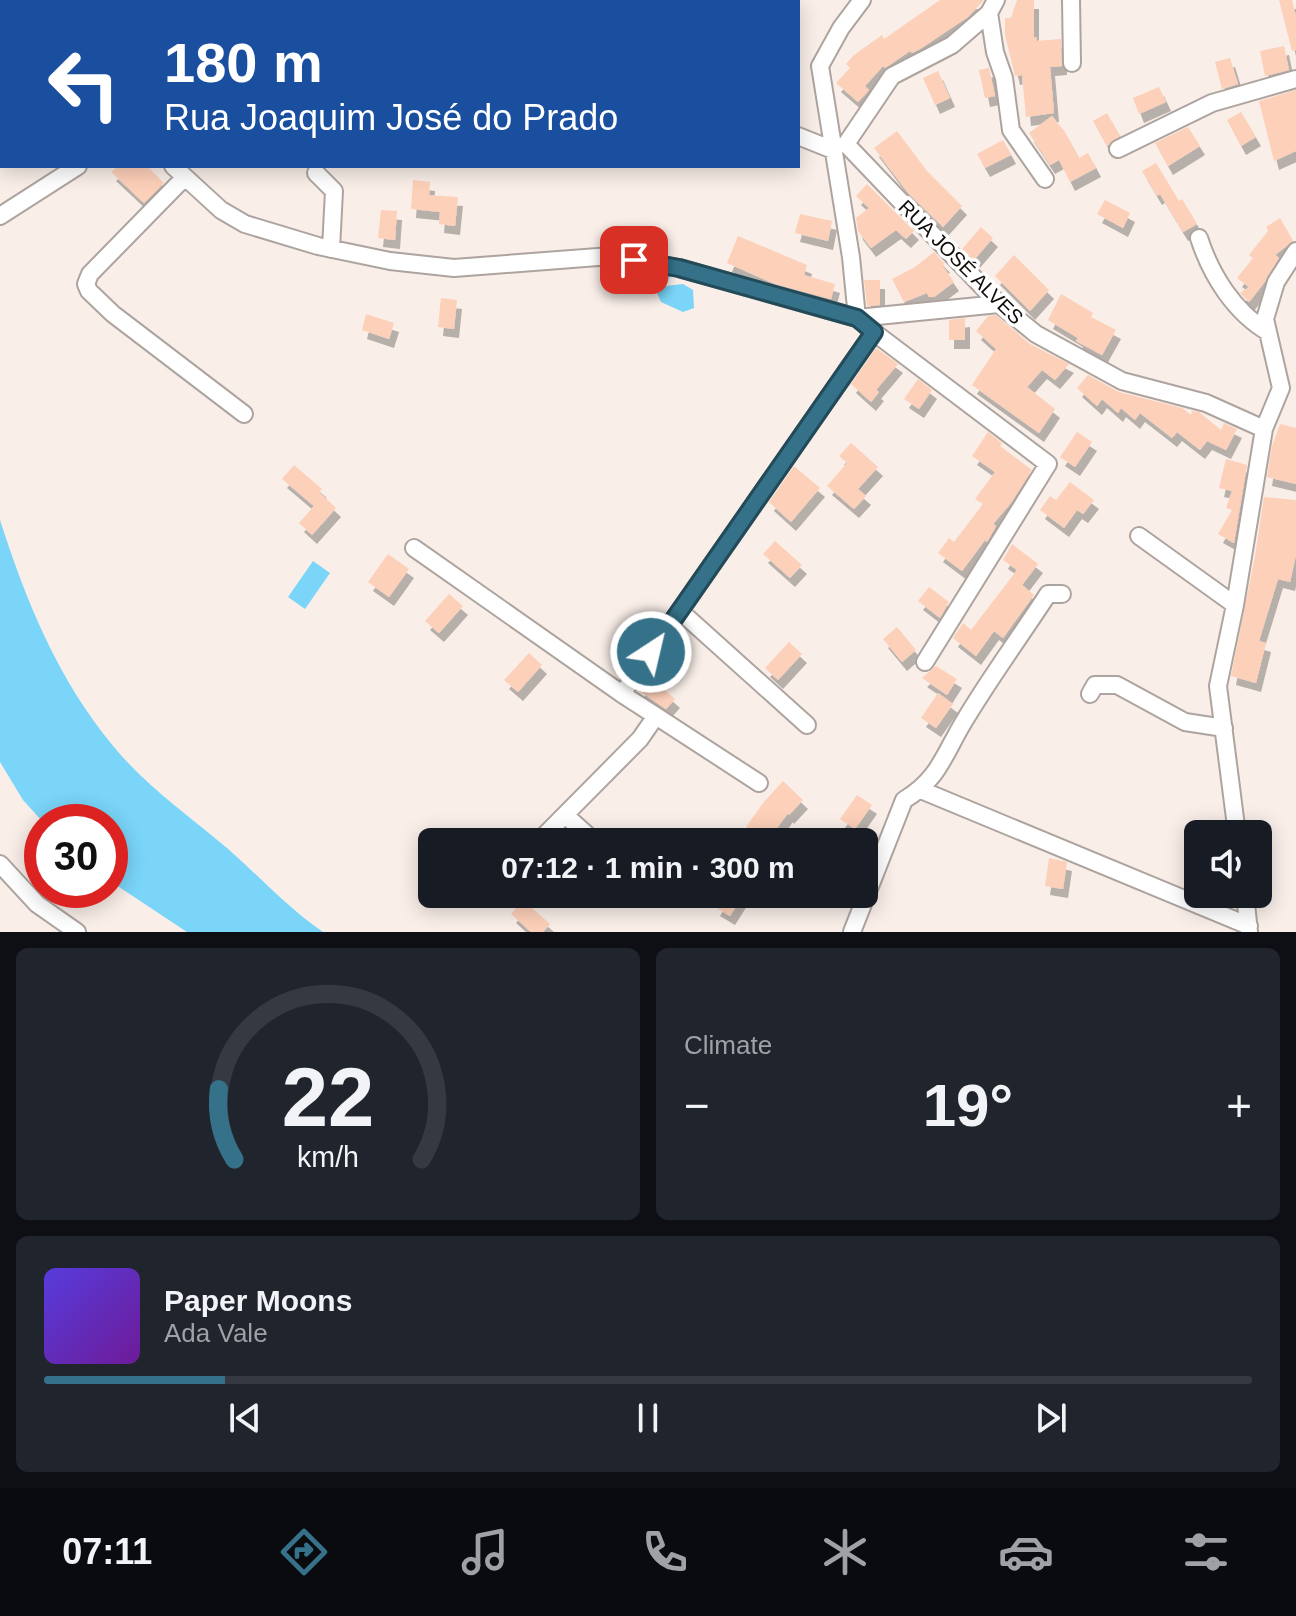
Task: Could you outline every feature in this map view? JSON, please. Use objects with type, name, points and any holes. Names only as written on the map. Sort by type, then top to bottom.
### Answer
[{"type":"street","points":[[862,0],[841,28],[820,66],[837,144],[857,318],[1048,464],[925,662]]},
{"type":"street","points":[[1071,0],[1072,63]]},
{"type":"street","points":[[800,136],[837,144],[855,133],[892,76],[952,45],[992,6]]},
{"type":"street","points":[[992,6],[995,52],[1004,78],[1011,130],[1045,179]]},
{"type":"street","points":[[1118,149],[1212,103],[1296,79]]},
{"type":"street","name":"RUA JOSÉ ALVES","points":[[837,144],[999,304],[1036,334],[1122,381],[1206,403],[1264,429]]},
{"type":"street","points":[[0,216],[75,168]]},
{"type":"street","points":[[244,414],[113,314],[89,291],[86,284],[90,274],[178,172],[221,210],[245,224],[331,249],[390,261],[454,268],[611,256],[679,268],[857,318],[999,304]]},
{"type":"street","points":[[316,173],[334,191],[331,249]]},
{"type":"street","points":[[1199,238],[1208,266],[1226,291],[1248,320],[1268,332]]},
{"type":"street","points":[[1235,820],[1218,686],[1235,605],[1264,429],[1281,388],[1265,319],[1276,282],[1296,251]]},
{"type":"street","points":[[622,694],[874,332]]},
{"type":"street","points":[[1139,536],[1235,605]]},
{"type":"street","points":[[414,548],[622,694],[759,783]]},
{"type":"street","points":[[852,932],[904,800],[921,790],[937,772],[963,723],[1048,594],[1062,594]]},
{"type":"street","points":[[680,611],[807,725]]},
{"type":"street","points":[[1090,694],[1095,685],[1117,685],[1185,722],[1224,728]]},
{"type":"street","points":[[552,828],[640,739],[656,716]]},
{"type":"street","points":[[921,790],[1249,929],[1247,908]]},
{"type":"street","points":[[565,815],[579,828]]},
{"type":"street","points":[[0,864],[37,904],[77,932]]},
{"type":"water","points":[[656,276],[670,276],[666,286],[683,284],[693,290],[694,308],[683,312],[661,302],[652,282]]},
{"type":"water","points":[[0,520],[33,610],[60,667],[76,695],[114,747],[154,788],[323,932],[187,932],[128,893],[128,804],[27,804],[0,762]]},
{"type":"water","points":[[313,561],[330,573],[305,609],[288,597]]},
{"type":"building","points":[[940,0],[984,0],[968,17],[920,49],[910,51],[885,68],[883,66],[865,86],[869,90],[858,102],[836,83],[850,68],[846,64],[854,55],[882,35],[884,39]]},
{"type":"building","points":[[1017,0],[1034,0],[1034,37],[1037,41],[1061,39],[1062,66],[1050,67],[1054,113],[1026,117],[1022,75],[1015,76],[1005,35],[1005,18],[1011,18]]},
{"type":"building","points":[[1279,0],[1292,0],[1296,16],[1296,50],[1292,51]]},
{"type":"building","points":[[1284,46],[1289,70],[1265,76],[1260,51]]},
{"type":"building","points":[[1230,58],[1238,84],[1222,89],[1215,62]]},
{"type":"building","points":[[989,68],[995,96],[985,98],[979,70]]},
{"type":"building","points":[[938,71],[950,98],[935,105],[923,78]]},
{"type":"building","points":[[1159,87],[1166,102],[1139,114],[1133,98]]},
{"type":"building","points":[[1296,90],[1296,151],[1274,161],[1259,101]]},
{"type":"building","points":[[1241,112],[1256,137],[1241,146],[1227,120]]},
{"type":"building","points":[[1107,113],[1120,136],[1107,146],[1093,121]]},
{"type":"building","points":[[1052,116],[1079,158],[1088,153],[1096,168],[1070,182],[1059,160],[1050,165],[1029,133]]},
{"type":"building","points":[[1188,127],[1200,146],[1168,166],[1155,143]]},
{"type":"building","points":[[897,131],[927,171],[962,206],[943,227],[908,193],[874,148]]},
{"type":"building","points":[[1003,140],[1011,155],[985,168],[977,154]]},
{"type":"building","points":[[1156,163],[1197,224],[1183,232],[1142,171]]},
{"type":"building","points":[[116,168],[149,168],[164,183],[144,203],[111,172]]},
{"type":"building","points":[[413,180],[430,182],[429,195],[458,197],[455,226],[439,224],[440,212],[411,209]]},
{"type":"building","points":[[867,184],[914,231],[906,239],[896,230],[871,248],[858,231],[856,218],[869,208],[856,196]]},
{"type":"building","points":[[1105,200],[1130,213],[1123,228],[1097,214]]},
{"type":"building","points":[[381,210],[397,211],[395,240],[378,238]]},
{"type":"building","points":[[800,214],[832,221],[828,241],[795,233]]},
{"type":"building","points":[[1280,218],[1293,241],[1275,255],[1279,258],[1249,302],[1240,293],[1249,287],[1237,278],[1253,258],[1249,255],[1268,231],[1266,227]]},
{"type":"building","points":[[981,227],[993,238],[974,260],[962,249]]},
{"type":"building","points":[[738,236],[807,265],[804,275],[835,284],[831,299],[775,284],[727,263]]},
{"type":"building","points":[[934,252],[945,264],[942,265],[954,282],[934,297],[929,297],[927,293],[904,302],[892,279]]},
{"type":"building","points":[[1014,255],[1049,290],[1030,311],[995,276]]},
{"type":"building","points":[[864,280],[880,280],[880,305],[867,306]]},
{"type":"building","points":[[1061,294],[1093,313],[1091,317],[1116,330],[1102,355],[1048,320]]},
{"type":"building","points":[[441,298],[457,300],[454,329],[438,327]]},
{"type":"building","points":[[366,314],[394,323],[389,339],[362,330]]},
{"type":"building","points":[[996,315],[1030,344],[1069,364],[1055,380],[1042,370],[1027,387],[1055,409],[1039,433],[972,385],[996,349],[976,331],[988,316]]},
{"type":"building","points":[[965,318],[965,340],[949,340],[949,320]]},
{"type":"building","points":[[876,348],[898,364],[876,390],[879,392],[871,402],[851,384]]},
{"type":"building","points":[[1088,375],[1119,392],[1182,408],[1191,415],[1192,411],[1199,412],[1221,430],[1224,423],[1237,429],[1226,450],[1207,441],[1200,450],[1177,432],[1172,438],[1140,413],[1135,420],[1121,408],[1118,413],[1102,399],[1097,406],[1077,388]]},
{"type":"building","points":[[918,379],[932,390],[919,409],[904,399]]},
{"type":"building","points":[[1280,424],[1296,428],[1296,484],[1267,477],[1272,446]]},
{"type":"building","points":[[988,432],[1002,443],[1000,446],[1032,470],[993,524],[996,526],[987,542],[985,540],[962,571],[938,553],[949,538],[954,542],[983,504],[975,499],[995,472],[972,456]]},
{"type":"building","points":[[1077,432],[1092,442],[1075,467],[1060,457]]},
{"type":"building","points":[[851,443],[878,467],[858,489],[866,496],[854,509],[827,486],[847,463],[839,456]]},
{"type":"building","points":[[1226,459],[1247,465],[1234,543],[1218,534],[1232,510],[1226,508],[1232,491],[1219,488]]},
{"type":"building","points":[[294,465],[322,489],[319,492],[336,508],[312,535],[299,523],[314,506],[282,479]]},
{"type":"building","points":[[794,466],[820,488],[791,522],[769,502]]},
{"type":"building","points":[[1070,482],[1094,500],[1083,514],[1077,510],[1064,528],[1040,510],[1050,496],[1056,500]]},
{"type":"building","points":[[1264,497],[1296,500],[1296,555],[1290,582],[1278,579],[1259,641],[1266,643],[1256,683],[1231,676]]},
{"type":"building","points":[[775,541],[802,565],[790,578],[763,554]]},
{"type":"building","points":[[1012,544],[1038,564],[1022,585],[1034,595],[1003,638],[994,631],[976,656],[953,638],[963,623],[971,630],[1017,570],[1003,560]]},
{"type":"building","points":[[388,554],[409,569],[389,597],[368,582]]},
{"type":"building","points":[[929,587],[949,602],[940,618],[918,601]]},
{"type":"building","points":[[449,594],[463,606],[439,633],[425,621]]},
{"type":"building","points":[[897,627],[916,650],[902,662],[883,639]]},
{"type":"building","points":[[789,642],[802,654],[778,680],[765,668]]},
{"type":"building","points":[[529,653],[542,665],[518,692],[504,680]]},
{"type":"building","points":[[936,666],[957,679],[947,695],[922,678]]},
{"type":"building","points":[[648,675],[675,699],[666,709],[638,690]]},
{"type":"building","points":[[938,693],[953,704],[936,728],[921,718]]},
{"type":"building","points":[[783,781],[803,800],[777,828],[747,828],[763,803]]},
{"type":"building","points":[[857,795],[872,805],[856,828],[840,819]]},
{"type":"building","points":[[1049,858],[1067,862],[1063,889],[1045,886]]},
{"type":"building","points":[[516,908],[532,908],[550,924],[543,932],[531,932],[511,914]]},
{"type":"building","points":[[717,908],[735,908],[730,916]]},
{"type":"route","points":[[634,260],[679,268],[857,318],[874,332],[651,652]]}]
